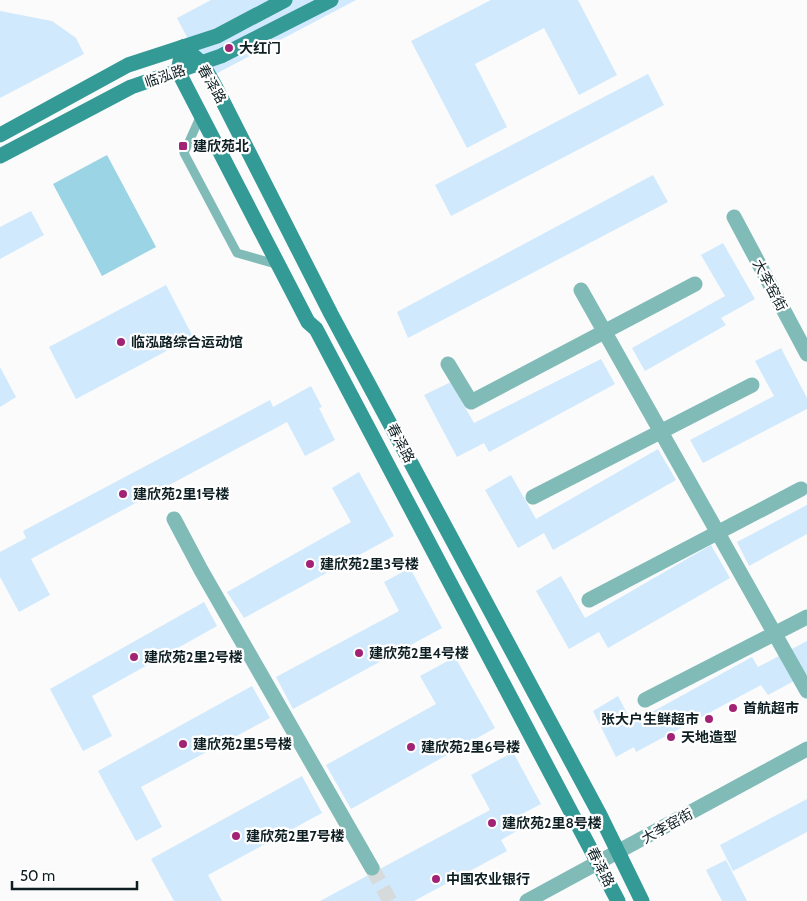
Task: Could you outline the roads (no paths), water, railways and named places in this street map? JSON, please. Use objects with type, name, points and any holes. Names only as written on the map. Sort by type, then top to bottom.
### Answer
[{"type":"street","name":"临泓路","points":[[0,135],[127,65],[217,36],[285,0]]},
{"type":"street","name":"临泓路","points":[[0,156],[131,87],[202,63],[252,41],[332,0]]},
{"type":"street","name":"春泽路","points":[[618,901],[316,329],[308,322],[178,71],[183,47],[202,63],[331,314],[600,815],[617,854],[642,901]]},
{"type":"street","name":"大李窑街","points":[[734,217],[807,354]]},
{"type":"street","points":[[448,364],[471,402],[695,284]]},
{"type":"street","points":[[581,290],[807,691]]},
{"type":"street","points":[[533,497],[752,385]]},
{"type":"street","points":[[589,600],[801,489]]},
{"type":"street","points":[[174,518],[201,570],[372,868]]},
{"type":"street","points":[[645,700],[807,617]]},
{"type":"street","name":"大李窑街","points":[[527,901],[617,854],[807,749]]},
{"type":"lane","points":[[202,115],[184,153],[237,253],[279,265]]},
{"type":"tunnel","points":[[372,868],[390,901]]},
{"type":"place","name":"大红门","points":[[229,48]]},
{"type":"place","name":"建欣苑北","points":[[183,146]]},
{"type":"place","name":"临泓路综合运动馆","points":[[121,342]]},
{"type":"place","name":"建欣苑2里1号楼","points":[[123,494]]},
{"type":"place","name":"建欣苑2里3号楼","points":[[310,564]]},
{"type":"place","name":"建欣苑2里4号楼","points":[[359,653]]},
{"type":"place","name":"建欣苑2里2号楼","points":[[134,657]]},
{"type":"place","name":"首航超市","points":[[733,708]]},
{"type":"place","name":"张大户生鲜超市","points":[[709,719]]},
{"type":"place","name":"天地造型","points":[[671,737]]},
{"type":"place","name":"建欣苑2里5号楼","points":[[183,744]]},
{"type":"place","name":"建欣苑2里6号楼","points":[[411,747]]},
{"type":"place","name":"建欣苑2里8号楼","points":[[492,823]]},
{"type":"place","name":"建欣苑2里7号楼","points":[[236,836]]},
{"type":"place","name":"中国农业银行","points":[[436,879]]}]
